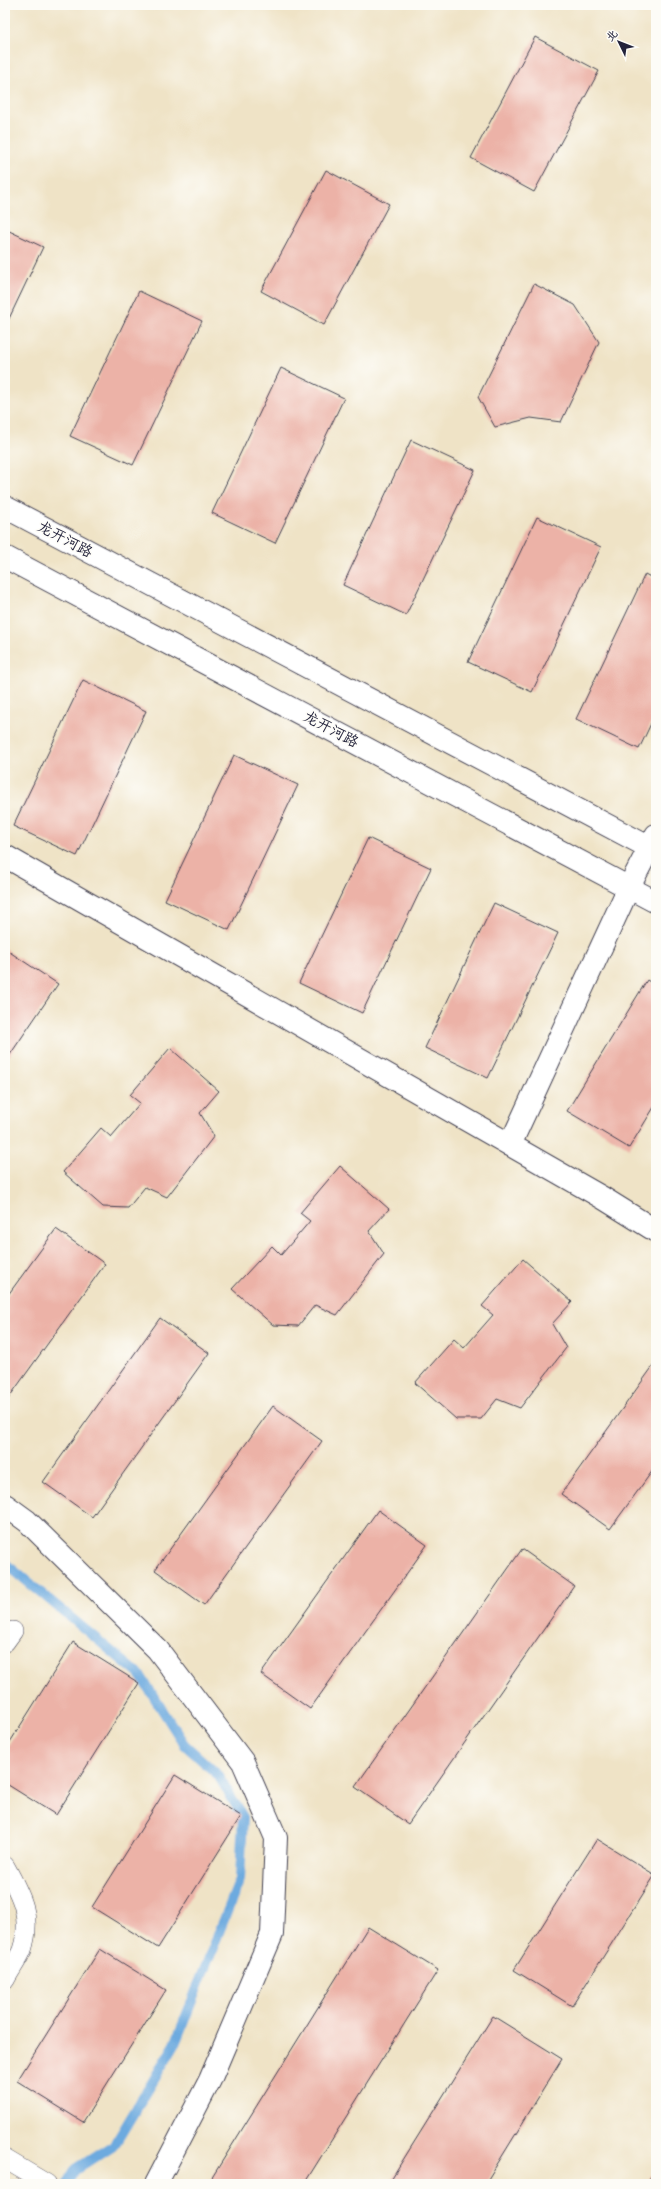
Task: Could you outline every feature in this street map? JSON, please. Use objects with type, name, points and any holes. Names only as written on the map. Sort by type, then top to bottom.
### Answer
[{"type":"street","name":"龙开河路","points":[[5,507],[654,845]]},
{"type":"street","name":"龙开河路","points":[[5,557],[656,902]]},
{"type":"street","points":[[510,1145],[629,887],[654,845]]},
{"type":"street","points":[[5,856],[656,1230]]},
{"type":"street","points":[[5,1505],[27,1521],[158,1650],[243,1762],[276,1838],[272,1934],[210,2080],[156,2184]]},
{"type":"lane","points":[[5,1866],[22,1896],[27,1921],[22,1951],[5,1980]]},
{"type":"lane","points":[[5,2159],[47,2184]]},
{"type":"building","points":[[535,37],[599,71],[534,192],[471,158]]},
{"type":"building","points":[[326,170],[389,204],[324,325],[261,291]]},
{"type":"building","points":[[5,229],[43,247],[5,327]]},
{"type":"building","points":[[534,284],[575,305],[599,342],[561,422],[531,418],[495,427],[478,397]]},
{"type":"building","points":[[139,291],[202,321],[133,465],[70,436]]},
{"type":"building","points":[[281,368],[344,398],[275,543],[212,513]]},
{"type":"building","points":[[411,440],[475,470],[406,615],[343,585]]},
{"type":"building","points":[[537,517],[601,547],[532,692],[468,662]]},
{"type":"building","points":[[645,574],[656,580],[656,713],[639,749],[576,719]]},
{"type":"building","points":[[83,680],[146,711],[77,856],[13,826]]},
{"type":"building","points":[[234,755],[298,785],[229,930],[165,900]]},
{"type":"building","points":[[368,838],[431,868],[362,1013],[299,983]]},
{"type":"building","points":[[494,903],[558,933],[488,1078],[425,1048]]},
{"type":"building","points":[[5,949],[58,984],[5,1062]]},
{"type":"building","points":[[647,980],[656,986],[656,1104],[629,1148],[567,1111]]},
{"type":"building","points":[[170,1048],[219,1091],[200,1113],[214,1136],[167,1197],[145,1187],[128,1208],[103,1207],[63,1172],[101,1128],[111,1137],[140,1103],[130,1095]]},
{"type":"building","points":[[340,1166],[389,1209],[369,1231],[384,1254],[337,1315],[315,1305],[298,1326],[273,1325],[232,1289],[272,1246],[281,1255],[310,1221],[300,1213]]},
{"type":"building","points":[[56,1229],[105,1264],[5,1403],[5,1299]]},
{"type":"building","points":[[523,1259],[572,1302],[552,1324],[566,1348],[520,1408],[497,1399],[481,1419],[456,1419],[415,1383],[454,1339],[464,1348],[493,1315],[482,1306]]},
{"type":"building","points":[[160,1318],[209,1353],[92,1517],[43,1482]]},
{"type":"building","points":[[656,1362],[656,1466],[610,1529],[561,1494]]},
{"type":"building","points":[[273,1406],[322,1441],[204,1605],[155,1570]]},
{"type":"building","points":[[378,1510],[427,1545],[310,1709],[261,1674]]},
{"type":"building","points":[[522,1549],[574,1586],[408,1824],[355,1787]]},
{"type":"building","points":[[73,1642],[139,1683],[56,1815],[5,1783],[5,1750]]},
{"type":"building","points":[[175,1775],[241,1816],[158,1948],[92,1907]]},
{"type":"building","points":[[597,1839],[655,1875],[572,2006],[514,1970]]},
{"type":"building","points":[[368,1927],[438,1970],[304,2184],[208,2184]]},
{"type":"building","points":[[100,1949],[166,1990],[83,2122],[17,2081]]},
{"type":"building","points":[[493,2016],[562,2059],[485,2184],[388,2184]]},
{"type":"building","points":[[656,2169],[656,2184],[647,2184]]},
{"type":"waterway","points":[[5,1563],[140,1675],[184,1744],[218,1775],[243,1817],[240,1879],[175,2044],[115,2144],[76,2169],[67,2184]]}]
